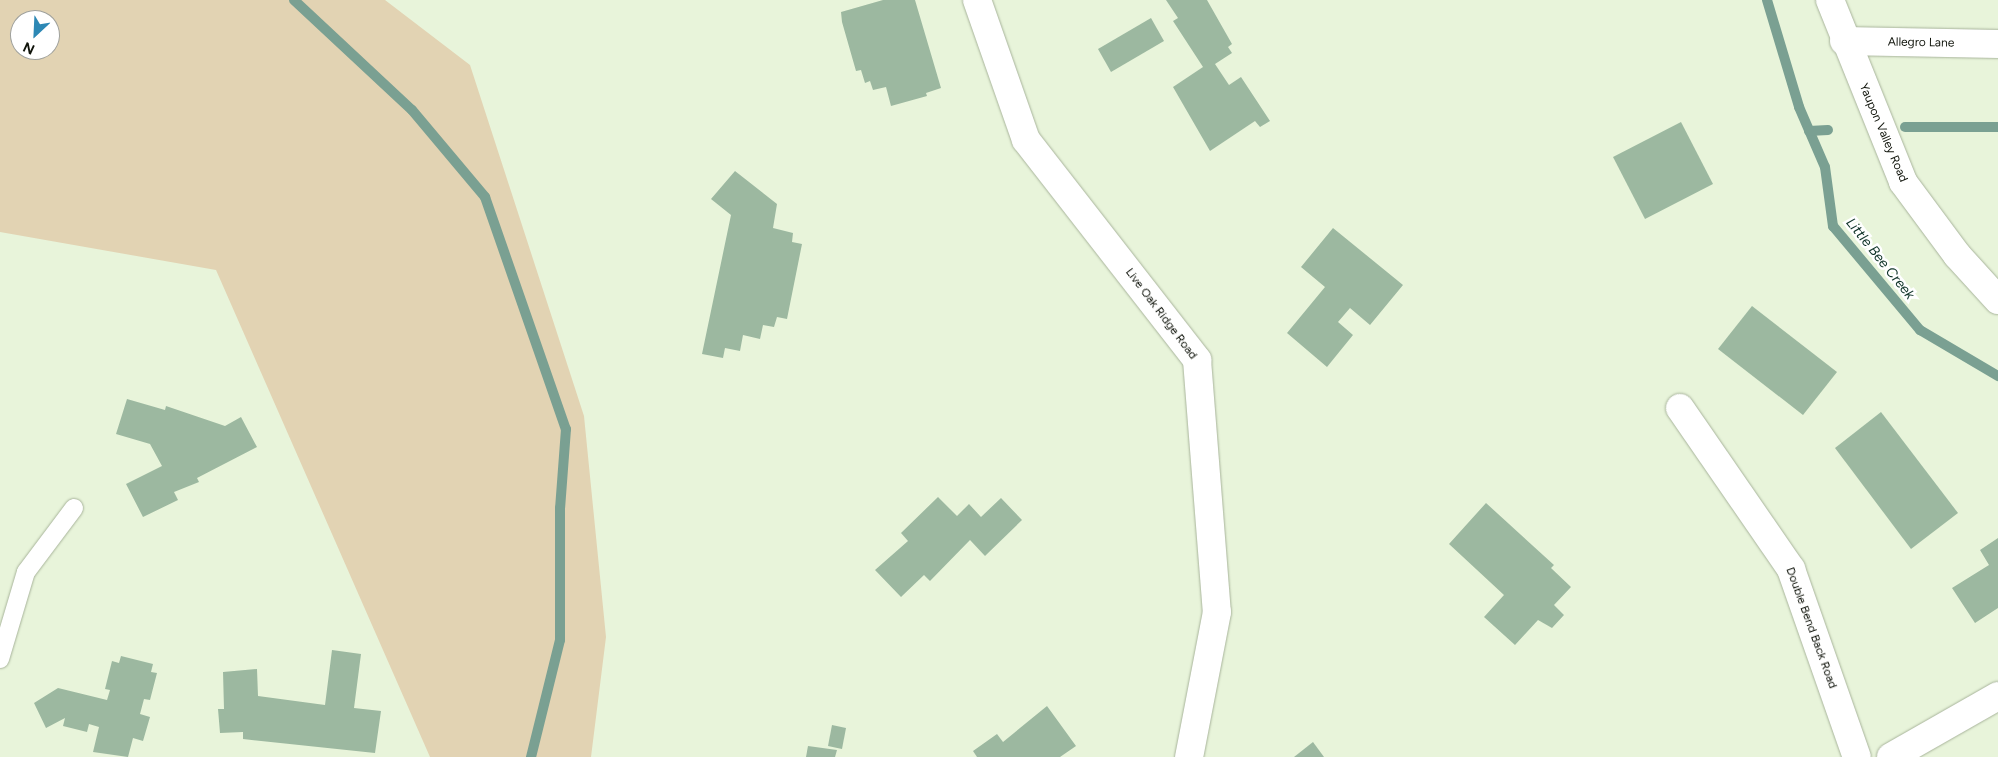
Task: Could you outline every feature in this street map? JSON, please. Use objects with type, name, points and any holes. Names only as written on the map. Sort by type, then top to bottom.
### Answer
[{"type":"street","name":"Live Oak Ridge Road","points":[[976,0],[1026,140],[1197,360],[1217,612],[1189,757]]},
{"type":"street","name":"Yaupon Valley Road","points":[[1830,0],[1844,41],[1903,182],[1957,255],[1998,300]]},
{"type":"street","name":"Allegro Lane","points":[[1844,41],[1998,44]]},
{"type":"street","name":"Double Bend Back Road","points":[[1680,408],[1791,568],[1858,757]]},
{"type":"street","points":[[1891,757],[1998,696]]},
{"type":"lane","points":[[0,659],[26,572],[74,508]]},
{"type":"shaded area","points":[[0,0],[385,0],[470,65],[584,416],[606,637],[591,757],[430,757],[216,270],[0,232]]},
{"type":"building","points":[[883,0],[915,0],[941,88],[926,93],[927,96],[891,106],[886,87],[873,90],[870,81],[865,83],[861,70],[856,71],[841,12]]},
{"type":"building","points":[[1166,0],[1207,0],[1232,44],[1228,47],[1232,53],[1215,64],[1229,85],[1241,77],[1270,121],[1260,127],[1255,121],[1210,151],[1173,87],[1203,67],[1173,21],[1178,18]]},
{"type":"building","points":[[1151,18],[1164,41],[1111,72],[1098,49]]},
{"type":"building","points":[[1681,122],[1713,184],[1645,219],[1613,157]]},
{"type":"building","points":[[735,171],[777,204],[773,228],[793,233],[792,242],[802,244],[787,319],[777,317],[774,327],[763,325],[760,339],[743,335],[740,351],[725,348],[723,358],[702,354],[731,215],[711,199]]},
{"type":"building","points":[[1333,228],[1403,285],[1370,325],[1350,308],[1338,322],[1353,335],[1327,367],[1287,333],[1325,287],[1301,267]]},
{"type":"building","points":[[1752,306],[1837,372],[1803,415],[1718,349]]},
{"type":"building","points":[[127,399],[165,410],[166,406],[225,426],[241,417],[257,447],[197,478],[199,482],[174,492],[178,500],[143,517],[126,484],[162,466],[150,444],[116,434]]},
{"type":"building","points":[[1881,412],[1958,513],[1911,549],[1835,448]]},
{"type":"building","points":[[938,497],[957,516],[969,504],[981,517],[1001,498],[1022,520],[985,556],[970,540],[930,581],[924,575],[901,597],[875,570],[908,541],[901,533]]},
{"type":"building","points":[[1486,503],[1554,565],[1551,568],[1571,587],[1554,605],[1564,615],[1552,628],[1538,620],[1515,645],[1484,617],[1504,595],[1449,544]]},
{"type":"building","points":[[1998,538],[1998,608],[1975,623],[1952,588],[1989,565],[1980,550]]},
{"type":"building","points":[[332,650],[361,654],[354,708],[381,711],[375,753],[243,739],[243,732],[220,733],[218,709],[224,709],[223,672],[257,669],[258,696],[325,705]]},
{"type":"building","points":[[121,656],[153,664],[151,672],[157,673],[150,700],[144,699],[140,714],[150,717],[143,741],[133,738],[128,757],[93,752],[99,727],[89,724],[87,732],[63,726],[65,718],[46,728],[34,703],[58,688],[107,700],[110,690],[105,689],[112,661],[119,663]]},
{"type":"building","points":[[1047,706],[1076,746],[1060,757],[977,757],[973,751],[997,734],[1003,742]]},
{"type":"building","points":[[832,725],[846,728],[842,749],[828,746]]},
{"type":"building","points":[[1313,742],[1324,757],[1294,757]]},
{"type":"building","points":[[808,746],[837,750],[835,757],[806,757]]},
{"type":"waterway","points":[[294,0],[412,110],[485,197],[566,429],[560,508],[560,640],[531,757]]},
{"type":"waterway","name":"Little Bee Creek","points":[[1767,0],[1799,107],[1825,167],[1833,226],[1920,330],[1998,376]]},
{"type":"waterway","points":[[1905,127],[1998,127]]},
{"type":"waterway","points":[[1809,131],[1828,130]]}]
